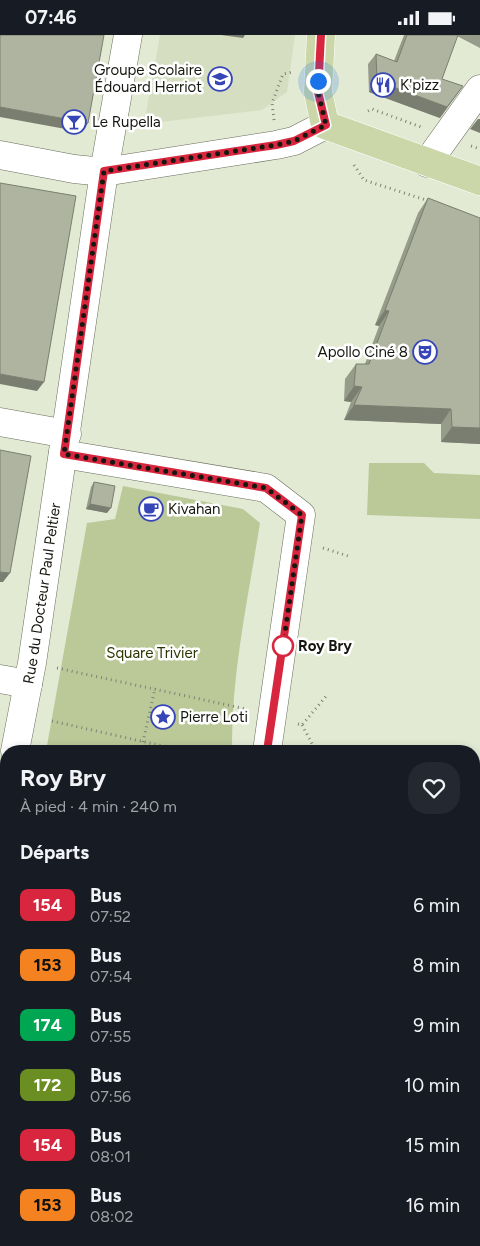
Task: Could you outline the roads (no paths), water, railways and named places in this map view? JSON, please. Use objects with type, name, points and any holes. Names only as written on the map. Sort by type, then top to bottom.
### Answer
[{"type":"main road","points":[[321,35],[317,69],[318,92],[326,125],[480,181]]},
{"type":"street","name":"Rue du Docteur Paul Peltier","points":[[16,745],[28,684],[65,444],[104,171],[128,35]]},
{"type":"street","points":[[427,163],[480,89]]},
{"type":"street","points":[[0,155],[74,169],[104,171],[276,145],[294,141],[326,125]]},
{"type":"street","points":[[0,421],[65,444],[266,488],[302,515],[268,745]]},
{"type":"street","points":[[0,679],[28,684]]},
{"type":"place","name":"Groupe Scolaire Édouard Herriot","points":[[220,79]]},
{"type":"place","name":"K'pizz","points":[[383,85]]},
{"type":"place","name":"Le Rupella","points":[[74,122]]},
{"type":"place","name":"Apollo Ciné 8","points":[[425,352]]},
{"type":"place","name":"Kivahan","points":[[151,509]]},
{"type":"place","name":"Roy Bry","points":[[283,646]]},
{"type":"place","name":"Pierre Loti","points":[[163,717]]},
{"type":"park label","name":"Square Trivier","points":[[152,653]]}]
